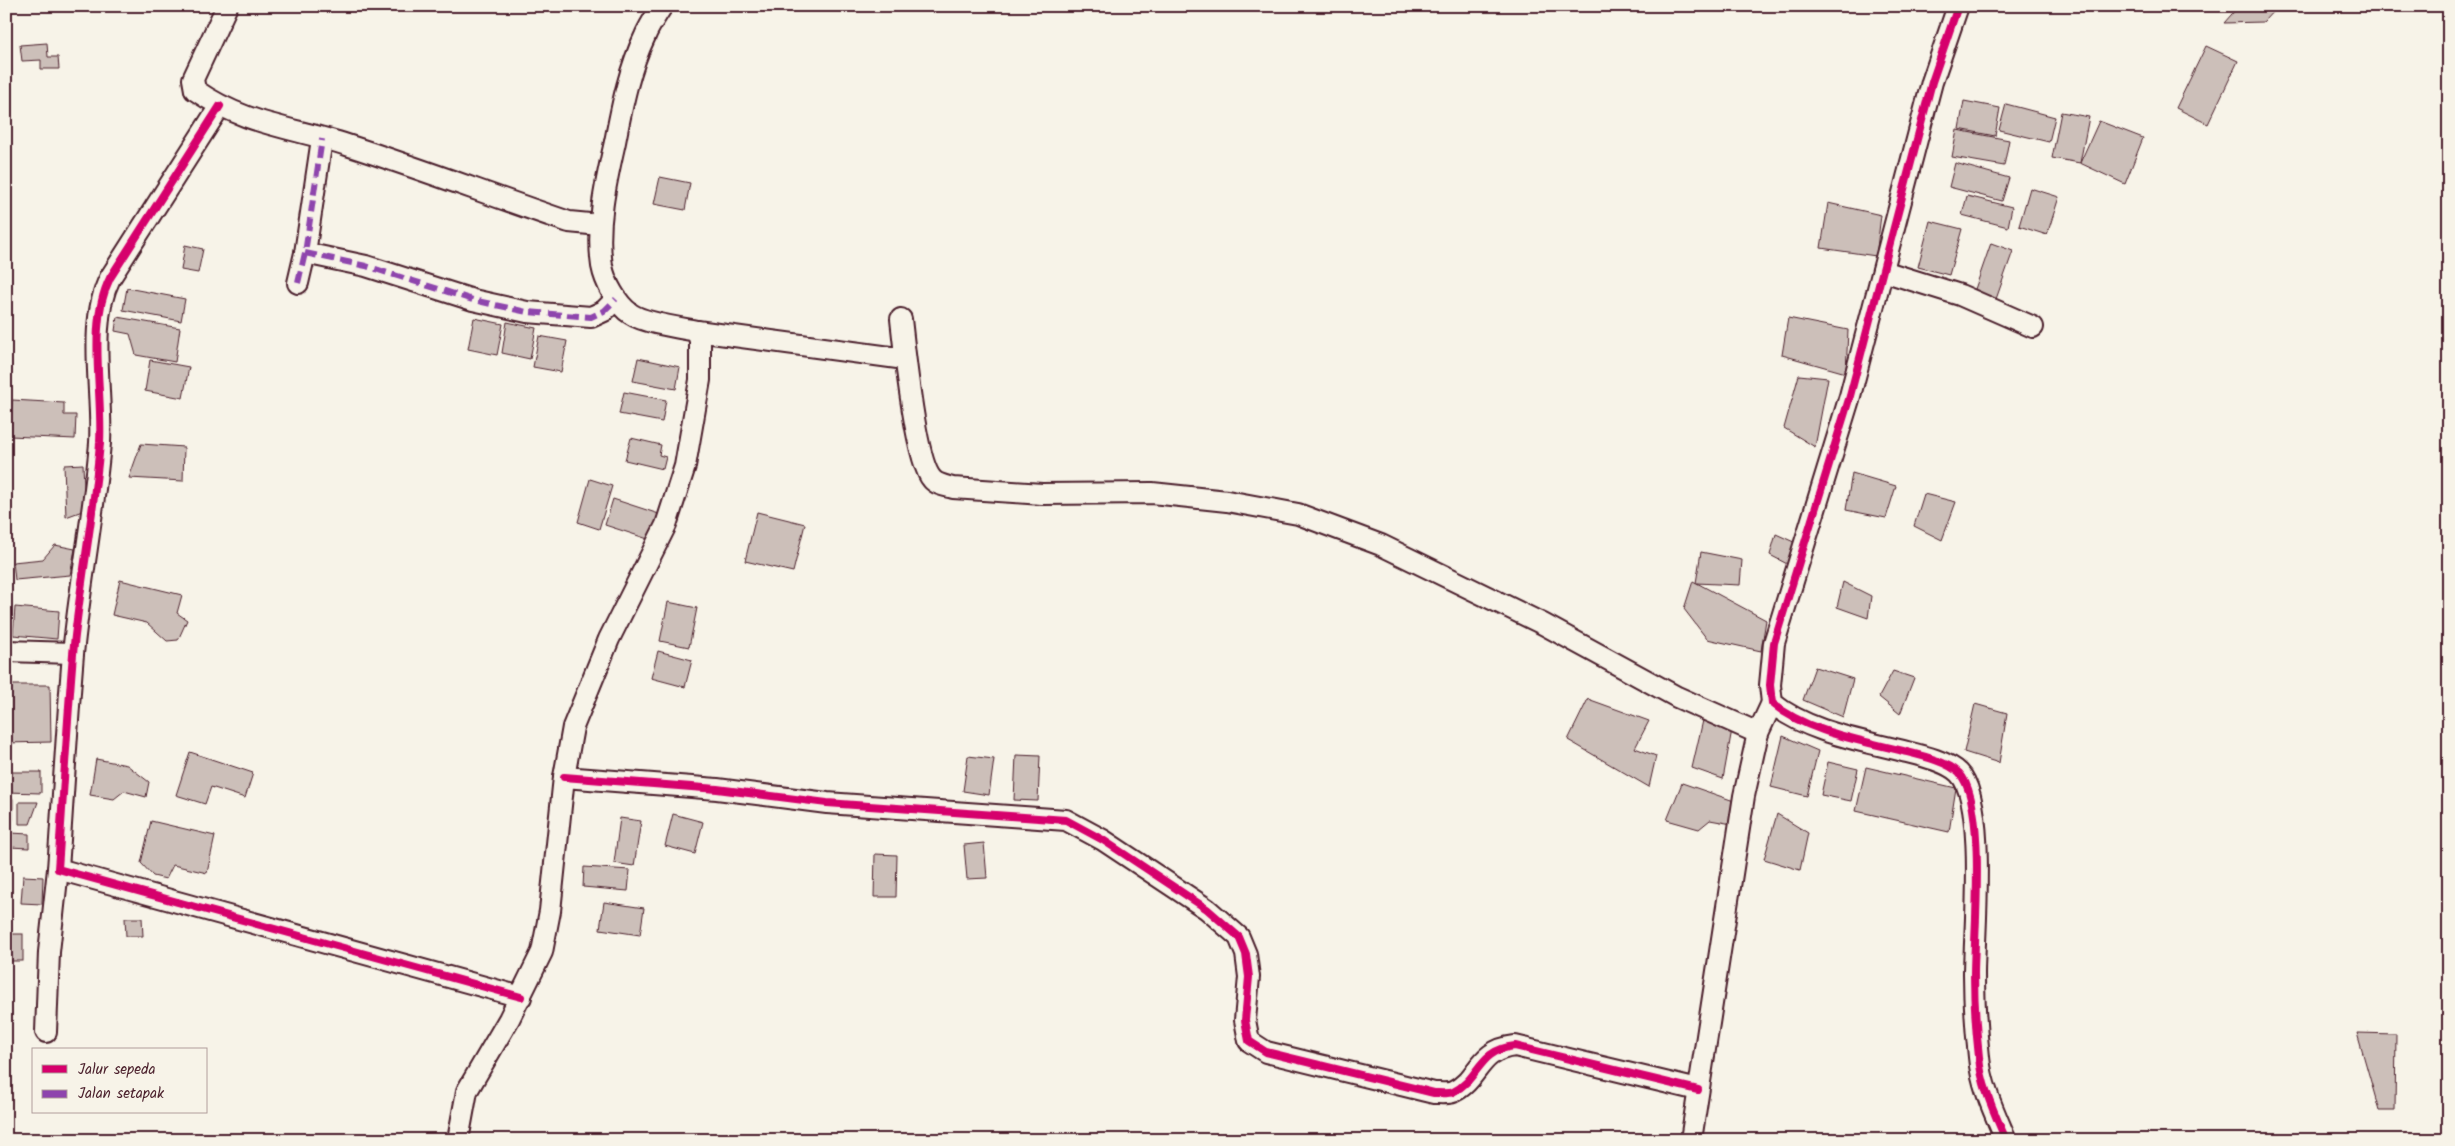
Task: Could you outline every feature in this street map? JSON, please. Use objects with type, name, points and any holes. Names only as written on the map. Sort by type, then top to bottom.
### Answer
[{"type":"street","points":[[227,6],[193,79],[207,98],[267,125],[345,144],[570,222],[595,225]]},
{"type":"street","points":[[662,6],[644,36],[625,90],[607,178],[595,225],[602,268],[611,304],[631,314],[675,327],[905,359]]},
{"type":"street","points":[[1691,1140],[1744,796],[1758,733],[1772,703],[1770,685],[1774,643],[1850,396],[1932,82],[1958,6]]},
{"type":"street","points":[[46,1032],[49,952],[58,869],[73,653],[100,443],[101,394],[98,345],[101,299],[110,278],[158,200],[207,98]]},
{"type":"street","points":[[298,283],[322,139]]},
{"type":"street","points":[[304,253],[366,266],[473,300],[527,312],[591,317],[611,304]]},
{"type":"street","points":[[1883,271],[1960,294],[2032,327]]},
{"type":"street","points":[[901,319],[908,385],[925,466],[931,479],[939,484],[953,488],[1042,494],[1152,493],[1227,501],[1298,514],[1381,545],[1543,624],[1677,697],[1758,733]]},
{"type":"street","points":[[458,1140],[467,1090],[521,997],[542,952],[550,911],[564,777],[573,727],[609,639],[666,525],[685,466],[700,380],[700,340],[697,331]]},
{"type":"street","points":[[6,651],[73,653]]},
{"type":"street","points":[[1772,703],[1789,717],[1818,727],[1930,757],[1959,772],[1970,792],[1974,822],[1977,905],[1974,974],[1979,1060],[1994,1112],[2006,1140]]},
{"type":"street","points":[[564,777],[717,789],[828,803],[1066,820],[1103,840],[1207,910],[1239,937],[1246,954],[1249,977],[1245,1020],[1249,1040],[1266,1052],[1434,1093],[1453,1092],[1467,1080],[1488,1055],[1501,1047],[1515,1046],[1698,1090]]},
{"type":"street","points":[[58,869],[521,997]]},
{"type":"building","points":[[2239,6],[2278,6],[2263,22],[2224,23]]},
{"type":"building","points":[[47,43],[48,57],[58,57],[59,69],[41,69],[41,60],[22,61],[20,45]]},
{"type":"building","points":[[2206,46],[2238,61],[2208,124],[2176,108]]},
{"type":"building","points":[[1964,101],[2000,108],[1995,136],[1959,129]]},
{"type":"building","points":[[2006,104],[2055,117],[2049,142],[1999,130]]},
{"type":"building","points":[[2061,112],[2089,117],[2080,163],[2052,158]]},
{"type":"building","points":[[2099,121],[2143,138],[2125,184],[2080,163]]},
{"type":"building","points":[[1957,130],[2009,140],[2004,166],[1952,157]]},
{"type":"building","points":[[1955,163],[2009,178],[2002,201],[1949,187]]},
{"type":"building","points":[[660,177],[690,183],[685,210],[654,204]]},
{"type":"building","points":[[2030,188],[2059,197],[2047,235],[2019,226]]},
{"type":"building","points":[[1967,196],[2012,207],[2008,227],[1962,215]]},
{"type":"building","points":[[1828,203],[1881,215],[1876,256],[1821,248]]},
{"type":"building","points":[[1930,221],[1962,229],[1949,275],[1918,267]]},
{"type":"building","points":[[1991,243],[2013,251],[1995,302],[1973,295]]},
{"type":"building","points":[[185,245],[203,249],[198,273],[181,270]]},
{"type":"building","points":[[127,288],[185,299],[181,321],[123,310]]},
{"type":"building","points":[[117,317],[180,328],[175,362],[136,355],[130,334],[115,331]]},
{"type":"building","points":[[474,318],[503,324],[497,355],[468,349]]},
{"type":"building","points":[[1788,318],[1848,330],[1846,373],[1782,355]]},
{"type":"building","points":[[507,322],[536,328],[530,359],[502,353]]},
{"type":"building","points":[[539,336],[567,341],[561,372],[533,367]]},
{"type":"building","points":[[638,358],[680,367],[676,389],[633,381]]},
{"type":"building","points":[[150,360],[189,367],[183,398],[145,391]]},
{"type":"building","points":[[1799,375],[1828,378],[1815,447],[1784,428]]},
{"type":"building","points":[[624,392],[666,400],[662,422],[619,414]]},
{"type":"building","points":[[12,400],[64,403],[64,415],[76,415],[75,439],[10,436]]},
{"type":"building","points":[[631,438],[661,445],[659,455],[666,457],[663,469],[625,460]]},
{"type":"building","points":[[141,444],[184,447],[183,481],[129,478]]},
{"type":"building","points":[[83,464],[85,510],[66,517],[64,465]]},
{"type":"building","points":[[1852,473],[1896,486],[1886,518],[1846,510]]},
{"type":"building","points":[[590,479],[612,486],[599,529],[578,522]]},
{"type":"building","points":[[1924,494],[1956,502],[1942,540],[1914,526]]},
{"type":"building","points":[[613,499],[659,514],[651,540],[605,525]]},
{"type":"building","points":[[757,512],[805,524],[793,572],[745,561]]},
{"type":"building","points":[[1776,534],[1796,543],[1791,566],[1770,555]]},
{"type":"building","points":[[55,545],[75,549],[70,575],[15,580],[13,562],[43,559]]},
{"type":"building","points":[[1701,552],[1742,560],[1740,585],[1696,583]]},
{"type":"building","points":[[120,580],[182,595],[177,613],[187,620],[178,640],[167,641],[147,623],[112,615]]},
{"type":"building","points":[[1693,581],[1766,620],[1761,651],[1707,639],[1684,609]]},
{"type":"building","points":[[2449,581],[2449,606],[2442,604]]},
{"type":"building","points":[[1843,582],[1871,596],[1868,618],[1837,607]]},
{"type":"building","points":[[668,602],[697,608],[689,647],[660,641]]},
{"type":"building","points":[[15,607],[59,611],[57,639],[13,635]]},
{"type":"building","points":[[658,651],[692,660],[685,687],[651,678]]},
{"type":"building","points":[[1815,667],[1853,679],[1843,717],[1803,700]]},
{"type":"building","points":[[1893,671],[1914,678],[1900,714],[1879,697]]},
{"type":"building","points":[[6,685],[50,685],[51,742],[6,743]]},
{"type":"building","points":[[1588,699],[1649,721],[1635,748],[1656,756],[1649,787],[1568,740]]},
{"type":"building","points":[[1975,704],[2007,713],[1999,763],[1964,752]]},
{"type":"building","points":[[1704,716],[1733,724],[1723,779],[1692,768]]},
{"type":"building","points":[[1783,736],[1818,751],[1807,796],[1771,787]]},
{"type":"building","points":[[190,752],[253,773],[245,798],[211,787],[205,804],[176,795]]},
{"type":"building","points":[[1016,755],[1040,756],[1038,801],[1014,800]]},
{"type":"building","points":[[968,756],[994,759],[989,795],[963,791]]},
{"type":"building","points":[[96,759],[127,765],[149,782],[146,797],[124,791],[114,799],[90,795]]},
{"type":"building","points":[[1828,762],[1858,769],[1851,801],[1821,795]]},
{"type":"building","points":[[1866,767],[1956,788],[1949,832],[1856,811]]},
{"type":"building","points":[[6,772],[41,772],[41,793],[6,792]]},
{"type":"building","points":[[1682,783],[1734,801],[1732,824],[1710,820],[1699,829],[1667,820]]},
{"type":"building","points":[[6,799],[13,799],[13,820],[6,820]]},
{"type":"building","points":[[19,802],[38,802],[30,824],[19,824]]},
{"type":"building","points":[[673,814],[703,822],[695,854],[665,846]]},
{"type":"building","points":[[1777,814],[1808,833],[1800,870],[1764,859]]},
{"type":"building","points":[[620,818],[641,821],[634,866],[614,863]]},
{"type":"building","points":[[151,821],[215,836],[207,873],[173,865],[166,879],[153,876],[141,863]]},
{"type":"building","points":[[11,833],[29,834],[29,848],[10,847]]},
{"type":"building","points":[[984,843],[987,878],[967,879],[964,845]]},
{"type":"building","points":[[875,854],[897,855],[896,897],[874,897]]},
{"type":"building","points":[[584,867],[630,870],[628,891],[583,887]]},
{"type":"building","points":[[23,876],[43,877],[42,904],[21,903]]},
{"type":"building","points":[[604,902],[644,908],[640,935],[600,929]]},
{"type":"building","points":[[125,918],[142,918],[143,936],[126,936]]},
{"type":"building","points":[[6,934],[23,934],[23,961],[6,961]]},
{"type":"building","points":[[2357,1033],[2396,1034],[2395,1110],[2379,1110]]},
{"type":"marked path","points":[[298,283],[305,253],[322,139]]},
{"type":"marked path","points":[[305,253],[366,266],[473,300],[527,312],[591,317],[604,311],[616,299]]},
{"type":"cycle path","points":[[1958,6],[1932,82],[1850,396],[1774,643],[1770,685],[1772,703],[1801,721],[1834,734],[1917,754],[1940,762],[1959,773],[1968,788],[1976,838],[1977,900],[1974,984],[1980,1068],[1993,1110],[2006,1140]]},
{"type":"cycle path","points":[[220,106],[110,278],[103,296],[99,316],[98,337],[100,443],[73,654],[58,869],[521,997]]},
{"type":"cycle path","points":[[564,777],[717,789],[827,803],[1066,820],[1103,840],[1207,909],[1239,937],[1246,954],[1249,977],[1245,1020],[1249,1041],[1266,1052],[1434,1093],[1446,1093],[1453,1092],[1462,1086],[1493,1053],[1515,1046],[1698,1090]]}]
